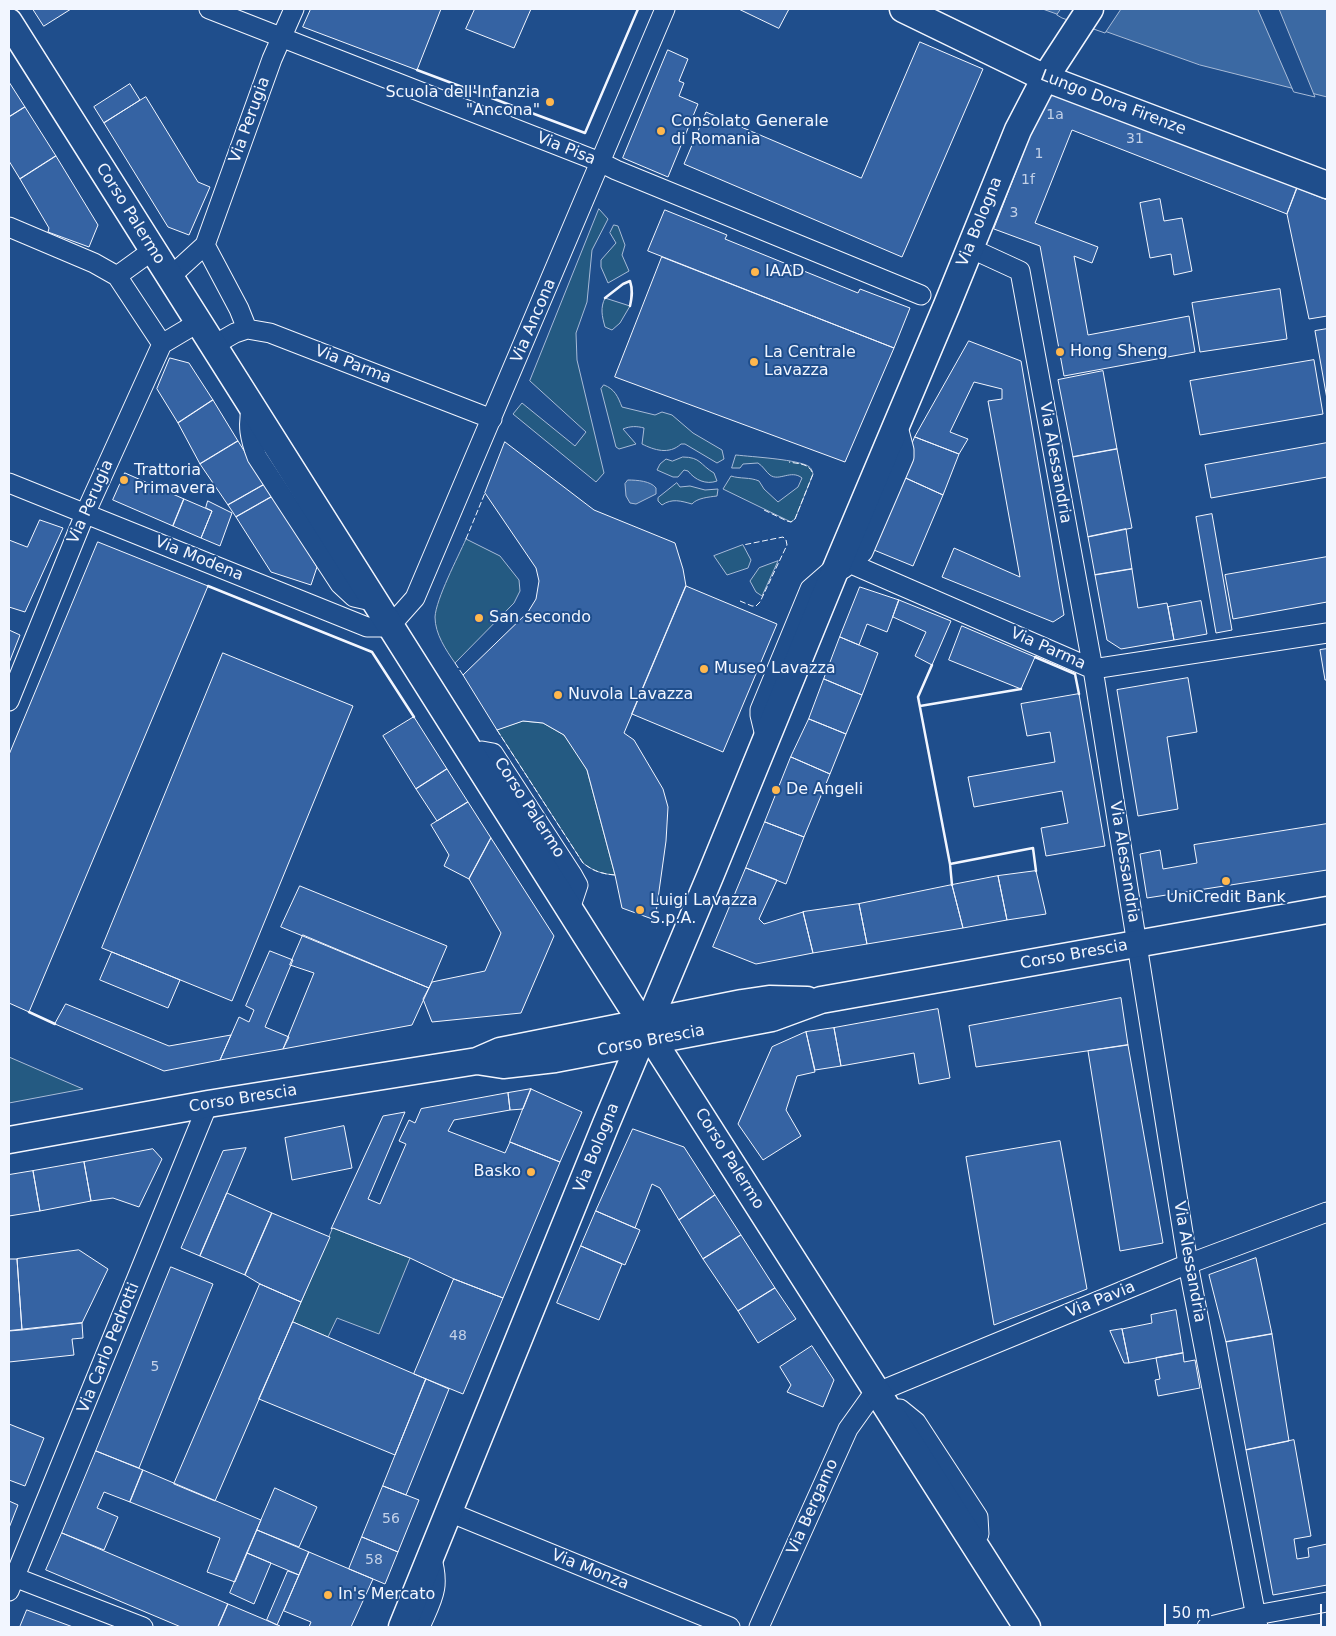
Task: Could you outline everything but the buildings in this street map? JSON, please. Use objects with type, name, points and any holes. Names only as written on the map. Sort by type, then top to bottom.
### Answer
[{"type":"street","name":"Via Pisa","points":[[209,9],[600,162],[921,295]]},
{"type":"street","name":"Via Perugia","points":[[170,276],[205,245],[281,37],[294,9]]},
{"type":"street","name":"Via Ancona","points":[[391,625],[415,598],[666,9]]},
{"type":"street","name":"Lungo Dora Firenze","points":[[903,9],[1045,78],[1327,185]]},
{"type":"street","name":"Via Bologna","points":[[402,1627],[1018,130],[1045,78],[1084,18]]},
{"type":"street","name":"Corso Palermo","points":[[9,22],[570,910],[1027,1627]]},
{"type":"street","points":[[9,227],[94,263],[117,276],[162,344],[199,322]]},
{"type":"street","points":[[205,245],[239,309],[247,329],[235,333],[214,345]]},
{"type":"street","name":"Via Alessandria","points":[[970,248],[1020,270],[1093,669],[1188,1264],[1257,1621]]},
{"type":"street","points":[[117,276],[153,250]]},
{"type":"street","name":"Via Parma","points":[[247,329],[270,333],[492,419]]},
{"type":"street","name":"Via Perugia","points":[[9,701],[85,514],[162,344]]},
{"type":"street","name":"Via Modena","points":[[9,483],[367,627],[387,627],[391,625]]},
{"type":"street","name":"Via Parma","points":[[840,566],[1093,669],[1327,632]]},
{"type":"street","name":"Corso Brescia","points":[[9,1140],[208,1104],[477,1061],[503,1065],[544,1061],[647,1031],[769,999],[821,1000],[1327,910]]},
{"type":"street","name":"Via Carlo Pedrotti","points":[[11,1581],[208,1104]]},
{"type":"street","name":"Via Pavia","points":[[882,1400],[1188,1264],[1327,1212]]},
{"type":"street","name":"Via Bergamo","points":[[759,1627],[848,1429],[873,1394],[882,1400]]},
{"type":"street","name":"Via Monza","points":[[449,1512],[730,1627]]},
{"type":"street","points":[[420,1627],[436,1591],[436,1576],[431,1556]]},
{"type":"street","points":[[11,1581],[143,1627]]},
{"type":"street","points":[[1207,1627],[1257,1621],[1327,1602]]},
{"type":"shaded area","points":[[1043,9],[1327,9],[1327,97],[1200,65]]},
{"type":"shaded area","points":[[599,209],[608,219],[592,250],[587,302],[576,333],[577,360],[604,473],[596,482],[513,414],[522,403],[575,446],[586,432],[530,381]]},
{"type":"shaded area","points":[[614,225],[618,226],[625,245],[622,255],[629,271],[608,283],[601,267],[601,260],[616,243],[610,233]]},
{"type":"shaded area","points":[[605,298],[630,306],[620,323],[612,330],[605,327],[603,319],[602,309]]},
{"type":"shaded area","points":[[604,385],[613,391],[622,407],[655,415],[662,412],[672,415],[693,433],[722,450],[724,459],[717,463],[685,444],[667,450],[651,448],[642,444],[644,428],[639,427],[623,429],[636,444],[619,449],[616,447],[601,389]]},
{"type":"shaded area","points":[[736,455],[791,461],[806,465],[812,470],[813,474],[795,519],[791,522],[723,489],[731,476],[749,478],[759,481],[764,489],[778,502],[798,487],[802,478],[794,475],[774,477],[758,463],[743,464],[740,468],[732,468]]},
{"type":"shaded area","points":[[683,457],[693,458],[700,462],[714,473],[717,481],[701,481],[684,470],[678,477],[673,477],[657,470],[666,459],[672,461]]},
{"type":"shaded area","points":[[628,480],[651,484],[656,488],[656,494],[636,504],[630,503],[626,496],[625,484]]},
{"type":"shaded area","points":[[677,483],[680,487],[690,486],[705,490],[718,489],[717,496],[700,499],[692,504],[673,501],[662,505],[658,498]]},
{"type":"shaded area","points":[[466,539],[500,556],[519,580],[520,591],[514,603],[455,663],[439,636],[435,617],[443,589]]},
{"type":"shaded area","points":[[743,545],[751,560],[748,568],[727,575],[714,556]]},
{"type":"shaded area","points":[[778,561],[762,596],[756,592],[750,581],[759,568]]},
{"type":"shaded area","points":[[523,721],[543,723],[564,735],[577,753],[587,770],[615,875],[598,872],[583,863],[497,730]]},
{"type":"shaded area","points":[[9,1057],[83,1089],[9,1103]]},
{"type":"shaded area","points":[[333,1228],[410,1258],[379,1334],[337,1318],[328,1337],[293,1322]]},
{"type":"pier","points":[[1061,9],[1121,9],[1105,33],[1062,18],[1057,15]]},
{"type":"pier","points":[[1258,9],[1279,9],[1315,97],[1294,92]]},
{"type":"fence","points":[[764,510],[787,521],[791,522],[795,519],[813,474],[806,466],[789,462]]},
{"type":"fence","points":[[466,539],[485,493]]},
{"type":"fence","points":[[740,601],[752,606],[756,606],[760,602],[787,545],[783,537],[743,545]]},
{"type":"fence","points":[[455,663],[463,675]]},
{"type":"fence","points":[[497,730],[583,863],[598,872],[615,875]]},
{"type":"wall","points":[[417,70],[585,133],[638,9]]},
{"type":"wall","points":[[605,298],[630,281],[632,287],[630,306]]},
{"type":"wall","points":[[208,586],[372,652],[414,717]]},
{"type":"wall","points":[[1035,657],[1075,674],[1079,694]]},
{"type":"wall","points":[[932,665],[918,697],[950,864],[952,885]]},
{"type":"wall","points":[[920,706],[1021,689]]},
{"type":"wall","points":[[950,864],[1033,848],[1036,871]]},
{"type":"wall","points":[[29,1012],[55,1024]]},
{"type":"place","name":"Scuola dell'Infanzia \"Ancona\"","points":[[550,102]]},
{"type":"place","name":"Consolato Generale di Romania","points":[[661,131]]},
{"type":"place","name":"IAAD","points":[[755,272]]},
{"type":"place","name":"Hong Sheng","points":[[1060,352]]},
{"type":"place","name":"La Centrale Lavazza","points":[[754,362]]},
{"type":"place","name":"Trattoria Primavera","points":[[124,480]]},
{"type":"place","name":"San secondo","points":[[479,618]]},
{"type":"place","name":"Museo Lavazza","points":[[704,669]]},
{"type":"place","name":"Nuvola Lavazza","points":[[558,695]]},
{"type":"place","name":"De Angeli","points":[[776,790]]},
{"type":"place","name":"UniCredit Bank","points":[[1226,881]]},
{"type":"place","name":"Luigi Lavazza S.p.A.","points":[[640,910]]},
{"type":"place","name":"Basko","points":[[531,1172]]},
{"type":"place","name":"In's Mercato","points":[[328,1595]]}]
